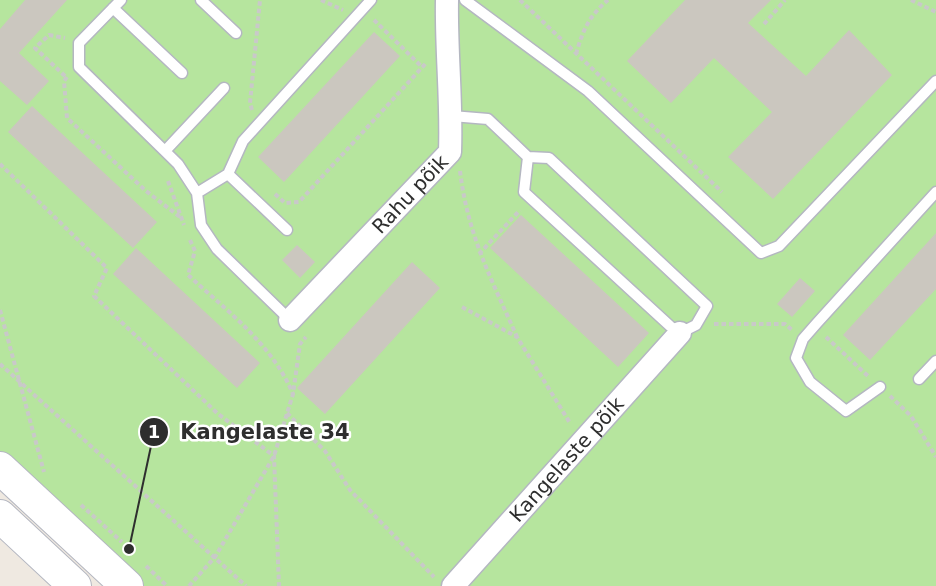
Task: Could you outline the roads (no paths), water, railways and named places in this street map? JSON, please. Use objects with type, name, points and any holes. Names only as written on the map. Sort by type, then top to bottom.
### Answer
[{"type":"main road","points":[[0,468],[136,575]]},
{"type":"main road","points":[[0,516],[75,586]]},
{"type":"street","name":"Rahu põik","points":[[290,320],[450,152],[452,116],[446,49],[447,0]]},
{"type":"street","name":"Kangelaste põik","points":[[445,583],[688,329]]},
{"type":"lane","points":[[201,0],[236,33]]},
{"type":"lane","points":[[197,193],[228,174],[243,141],[371,0]]},
{"type":"lane","points":[[465,0],[588,91],[761,253],[780,246],[936,81]]},
{"type":"lane","points":[[182,73],[117,4],[79,43],[79,67],[178,164],[197,193],[201,225],[217,249],[290,320]]},
{"type":"lane","points":[[165,151],[224,88]]},
{"type":"lane","points":[[452,116],[488,119],[528,157],[549,158],[707,306],[688,329],[524,192],[528,157]]},
{"type":"lane","points":[[228,174],[287,230]]},
{"type":"lane","points":[[880,387],[846,411],[810,381],[796,358],[803,339],[936,192]]},
{"type":"lane","points":[[919,379],[936,361]]},
{"type":"place","name":"Kangelaste 34","points":[[129,549]]}]
